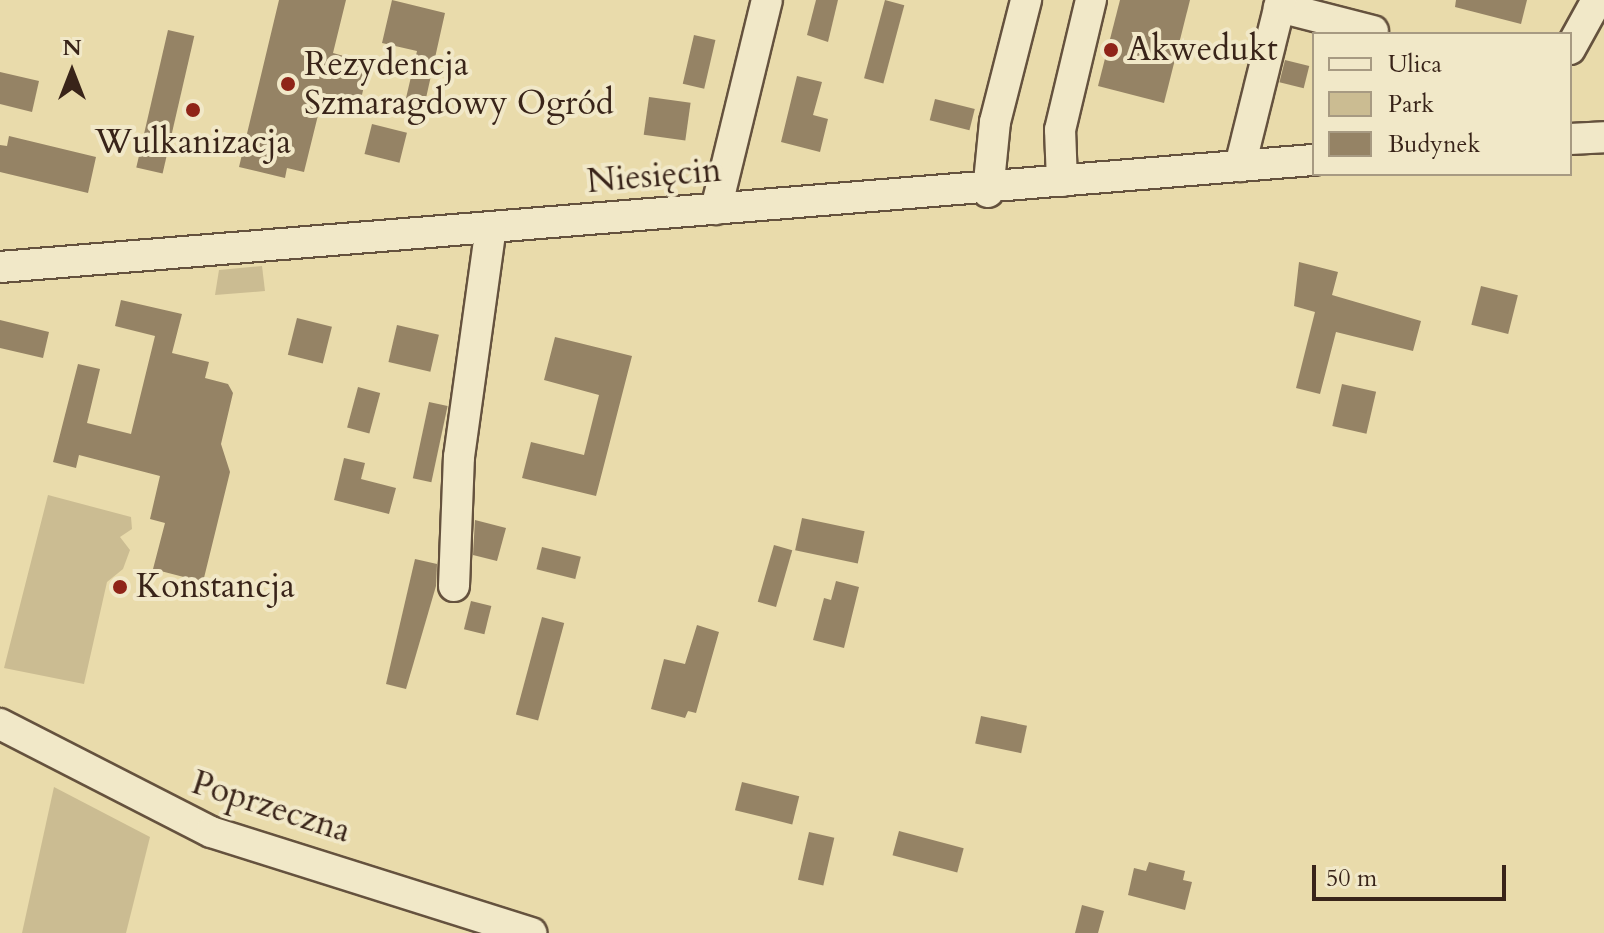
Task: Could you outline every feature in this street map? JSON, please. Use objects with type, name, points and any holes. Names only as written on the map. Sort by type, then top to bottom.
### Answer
[{"type":"street","points":[[716,209],[767,0]]},
{"type":"street","points":[[988,189],[995,122],[1026,0]]},
{"type":"street","points":[[1062,181],[1060,130],[1091,0]]},
{"type":"street","points":[[1572,45],[1597,0]]},
{"type":"street","points":[[1240,166],[1280,4],[1374,32]]},
{"type":"street","points":[[1572,139],[1604,137]]},
{"type":"street","name":"Niesięcin","points":[[0,267],[988,189],[1312,160]]},
{"type":"street","points":[[454,586],[459,457],[490,270],[491,227]]},
{"type":"street","name":"Poprzeczna","points":[[0,724],[137,800],[211,832],[531,933]]},
{"type":"green space","points":[[262,266],[265,291],[215,295],[219,270]]},
{"type":"green space","points":[[48,495],[131,517],[132,529],[120,537],[130,550],[123,569],[107,582],[84,684],[4,668]]},
{"type":"green space","points":[[54,787],[150,837],[126,933],[22,933]]},
{"type":"building","name":"Rezydencja Szmaragdowy Ogród","points":[[279,0],[346,0],[333,53],[369,63],[360,104],[323,95],[304,172],[287,168],[285,178],[239,167]]},
{"type":"building","points":[[392,0],[445,13],[422,116],[403,111],[417,51],[382,43]]},
{"type":"building","points":[[816,0],[838,0],[828,42],[807,35]]},
{"type":"building","points":[[885,0],[904,5],[883,83],[864,78]]},
{"type":"building","points":[[1120,0],[1190,0],[1164,103],[1098,86]]},
{"type":"building","points":[[1456,0],[1527,0],[1521,24],[1455,7]]},
{"type":"building","points":[[168,30],[194,36],[163,173],[136,167]]},
{"type":"building","points":[[694,35],[715,40],[704,89],[683,84]]},
{"type":"building","points":[[1285,60],[1309,66],[1304,88],[1279,82]]},
{"type":"building","points":[[0,72],[39,81],[32,112],[0,104]]},
{"type":"building","points":[[797,76],[822,82],[813,115],[828,119],[820,152],[781,142]]},
{"type":"building","points":[[649,97],[691,103],[685,140],[644,135]]},
{"type":"building","points":[[935,99],[975,109],[969,130],[930,120]]},
{"type":"building","points":[[372,124],[407,133],[399,163],[365,154]]},
{"type":"building","points":[[9,136],[96,157],[88,193],[0,172],[0,145],[7,146]]},
{"type":"building","points":[[1299,262],[1338,272],[1332,295],[1421,321],[1413,351],[1336,332],[1320,394],[1296,388],[1315,312],[1294,306]]},
{"type":"building","points":[[1481,286],[1518,295],[1508,334],[1471,325]]},
{"type":"building","points":[[121,300],[182,314],[172,353],[209,362],[205,378],[228,384],[233,393],[221,444],[230,472],[203,582],[153,569],[165,523],[150,519],[160,476],[79,455],[76,468],[53,462],[78,364],[100,369],[87,423],[131,434],[155,336],[115,326]]},
{"type":"building","points":[[297,318],[332,327],[323,364],[288,355]]},
{"type":"building","points":[[0,320],[49,332],[43,358],[0,348]]},
{"type":"building","points":[[397,325],[439,335],[430,372],[388,362]]},
{"type":"building","points":[[555,337],[632,356],[596,496],[522,478],[531,442],[584,455],[599,395],[544,380]]},
{"type":"building","points":[[1342,384],[1376,392],[1366,434],[1332,426]]},
{"type":"building","points":[[358,387],[380,393],[369,434],[347,428]]},
{"type":"building","points":[[429,402],[448,406],[431,482],[413,478]]},
{"type":"building","points":[[344,458],[365,463],[361,479],[396,488],[389,514],[334,500]]},
{"type":"building","points":[[802,518],[865,531],[858,564],[795,550]]},
{"type":"building","points":[[475,520],[506,528],[497,561],[473,555]]},
{"type":"building","points":[[774,545],[792,550],[776,607],[758,602]]},
{"type":"building","points":[[542,547],[581,557],[575,579],[536,569]]},
{"type":"building","points":[[415,559],[437,564],[436,586],[406,689],[386,684]]},
{"type":"building","points":[[836,581],[859,587],[844,648],[813,640],[824,598],[831,600]]},
{"type":"building","points":[[471,601],[491,606],[484,634],[464,629]]},
{"type":"building","points":[[542,617],[564,623],[538,721],[516,715]]},
{"type":"building","points":[[697,625],[719,632],[696,713],[688,711],[685,718],[651,709],[664,659],[685,664]]},
{"type":"building","points":[[981,716],[1027,726],[1021,753],[975,743]]},
{"type":"building","points":[[742,782],[799,796],[792,824],[735,810]]},
{"type":"building","points":[[899,831],[964,848],[957,872],[893,855]]},
{"type":"building","points":[[809,832],[834,838],[823,886],[798,880]]},
{"type":"building","points":[[1149,862],[1185,871],[1183,880],[1192,882],[1185,910],[1128,895],[1134,868],[1146,871]]},
{"type":"building","points":[[1082,905],[1104,911],[1098,933],[1075,933]]},
{"type":"place","name":"Akwedukt","points":[[1111,50]]},
{"type":"place","name":"Rezydencja Szmaragdowy Ogród","points":[[288,84]]},
{"type":"place","name":"Wulkanizacja","points":[[193,110]]},
{"type":"place","name":"Konstancja","points":[[120,587]]}]
